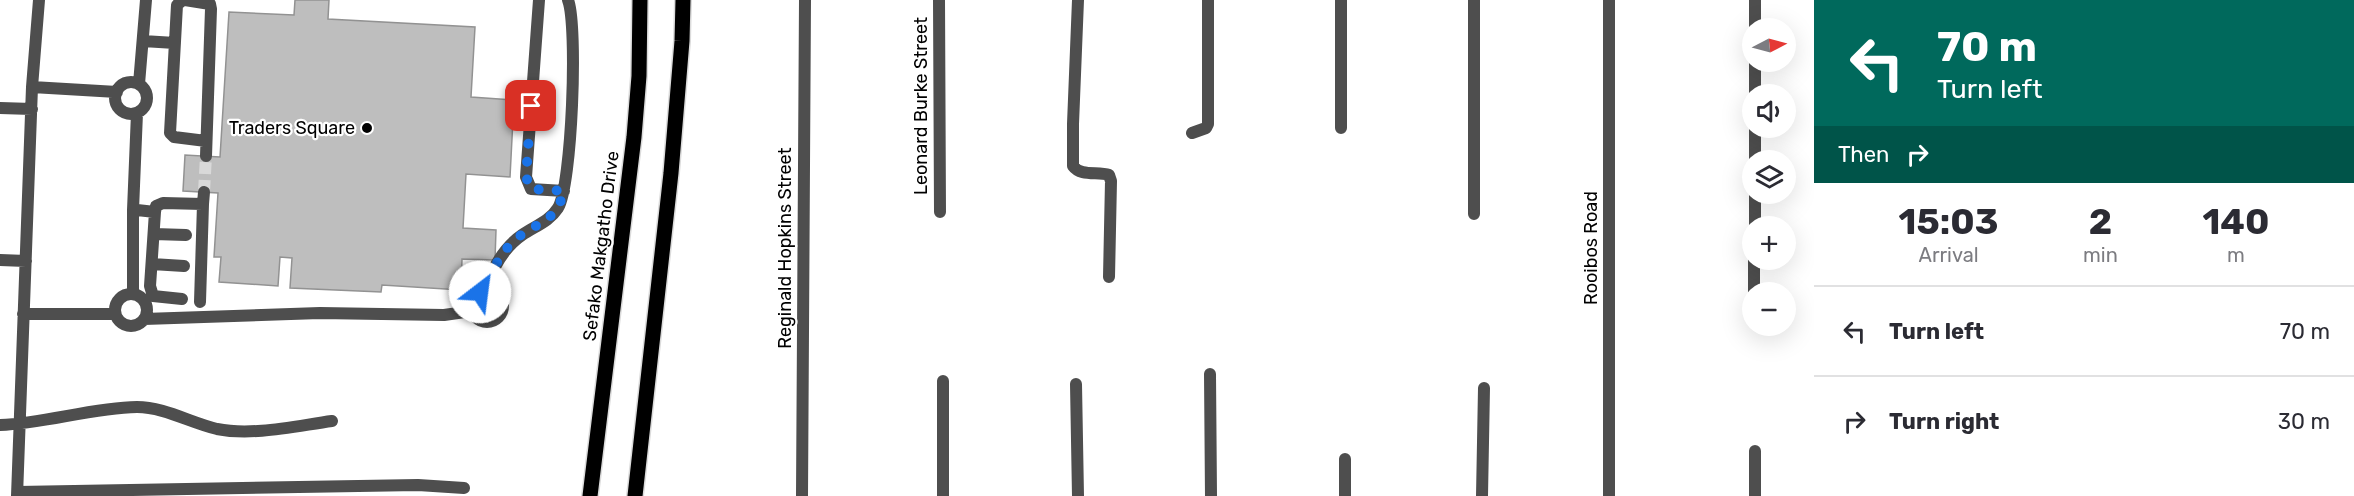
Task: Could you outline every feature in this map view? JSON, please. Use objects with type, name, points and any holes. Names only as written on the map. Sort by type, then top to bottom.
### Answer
[{"type":"main road","points":[[632,0],[641,31]]},
{"type":"main road","name":"Sefako Makgatho Drive","points":[[590,496],[633,146],[639,76],[640,0]]},
{"type":"main road","points":[[635,496],[670,173],[682,41],[683,0]]},
{"type":"street","points":[[39,0],[32,87],[17,494],[418,485],[464,488]]},
{"type":"street","points":[[139,84],[146,0]]},
{"type":"street","points":[[206,141],[174,137],[170,133],[177,5],[184,0],[205,2],[210,4],[211,9],[206,156]]},
{"type":"street","points":[[539,0],[526,177],[531,189],[564,191]]},
{"type":"street","points":[[485,291],[492,270],[504,253],[524,234],[548,220],[561,201],[564,191],[574,53],[572,13],[568,0]]},
{"type":"street","name":"Reginald Hopkins Street","points":[[802,496],[805,0]]},
{"type":"street","name":"Leonard Burke Street","points":[[939,0],[940,212]]},
{"type":"street","points":[[1078,0],[1073,166],[1080,172],[1104,173],[1109,175],[1111,181],[1109,277]]},
{"type":"street","points":[[1192,133],[1202,130],[1208,124],[1208,0]]},
{"type":"street","points":[[1341,0],[1341,128]]},
{"type":"street","points":[[1474,0],[1474,213]]},
{"type":"street","name":"Rooibos Road","points":[[1609,0],[1609,496]]},
{"type":"street","points":[[1755,0],[1755,18]]},
{"type":"street","points":[[143,41],[174,43]]},
{"type":"street","points":[[134,82],[139,84],[146,92],[145,107],[137,113],[126,113],[116,103],[117,92],[124,84],[134,82]]},
{"type":"street","points":[[32,87],[117,92]]},
{"type":"street","points":[[0,108],[32,109]]},
{"type":"street","points":[[134,294],[133,210],[137,113]]},
{"type":"street","points":[[182,299],[153,296],[150,286],[156,206],[203,198],[200,302]]},
{"type":"street","points":[[137,210],[155,212]]},
{"type":"street","points":[[154,234],[186,235]]},
{"type":"street","points":[[0,261],[26,261]]},
{"type":"street","points":[[152,264],[184,266]]},
{"type":"street","points":[[485,291],[495,292],[500,296],[503,306],[501,315],[488,323],[478,319],[472,311],[472,300],[475,296],[485,291]]},
{"type":"street","points":[[128,294],[134,294],[143,299],[146,304],[144,319],[131,326],[121,322],[115,314],[119,299],[128,294]]},
{"type":"street","points":[[144,319],[320,313],[444,315],[472,311]]},
{"type":"street","points":[[23,314],[115,314]]},
{"type":"street","points":[[1210,374],[1211,496]]},
{"type":"street","points":[[943,381],[943,496]]},
{"type":"street","points":[[1076,384],[1078,496]]},
{"type":"street","points":[[1482,496],[1484,388]]},
{"type":"street","points":[[0,425],[140,407],[217,429],[230,430],[248,431],[332,421]]},
{"type":"street","points":[[1755,451],[1755,496]]},
{"type":"street","points":[[1345,459],[1345,496]]},
{"type":"building","name":"Traders Square","points":[[295,0],[329,0],[328,19],[475,27],[471,97],[514,100],[510,177],[466,174],[463,228],[496,230],[495,260],[462,259],[461,290],[382,285],[381,292],[290,288],[292,258],[280,257],[278,286],[219,282],[221,257],[214,257],[218,193],[183,191],[185,155],[220,157],[229,12],[294,15]]},
{"type":"tunnel","points":[[204,192],[206,156]]},
{"type":"place","name":"Traders Square","points":[[367,128]]},
{"type":"route","points":[[480,292],[485,291],[492,270],[504,253],[514,241],[548,220],[557,209],[564,191],[531,189],[528,184],[526,177],[531,106]]}]
